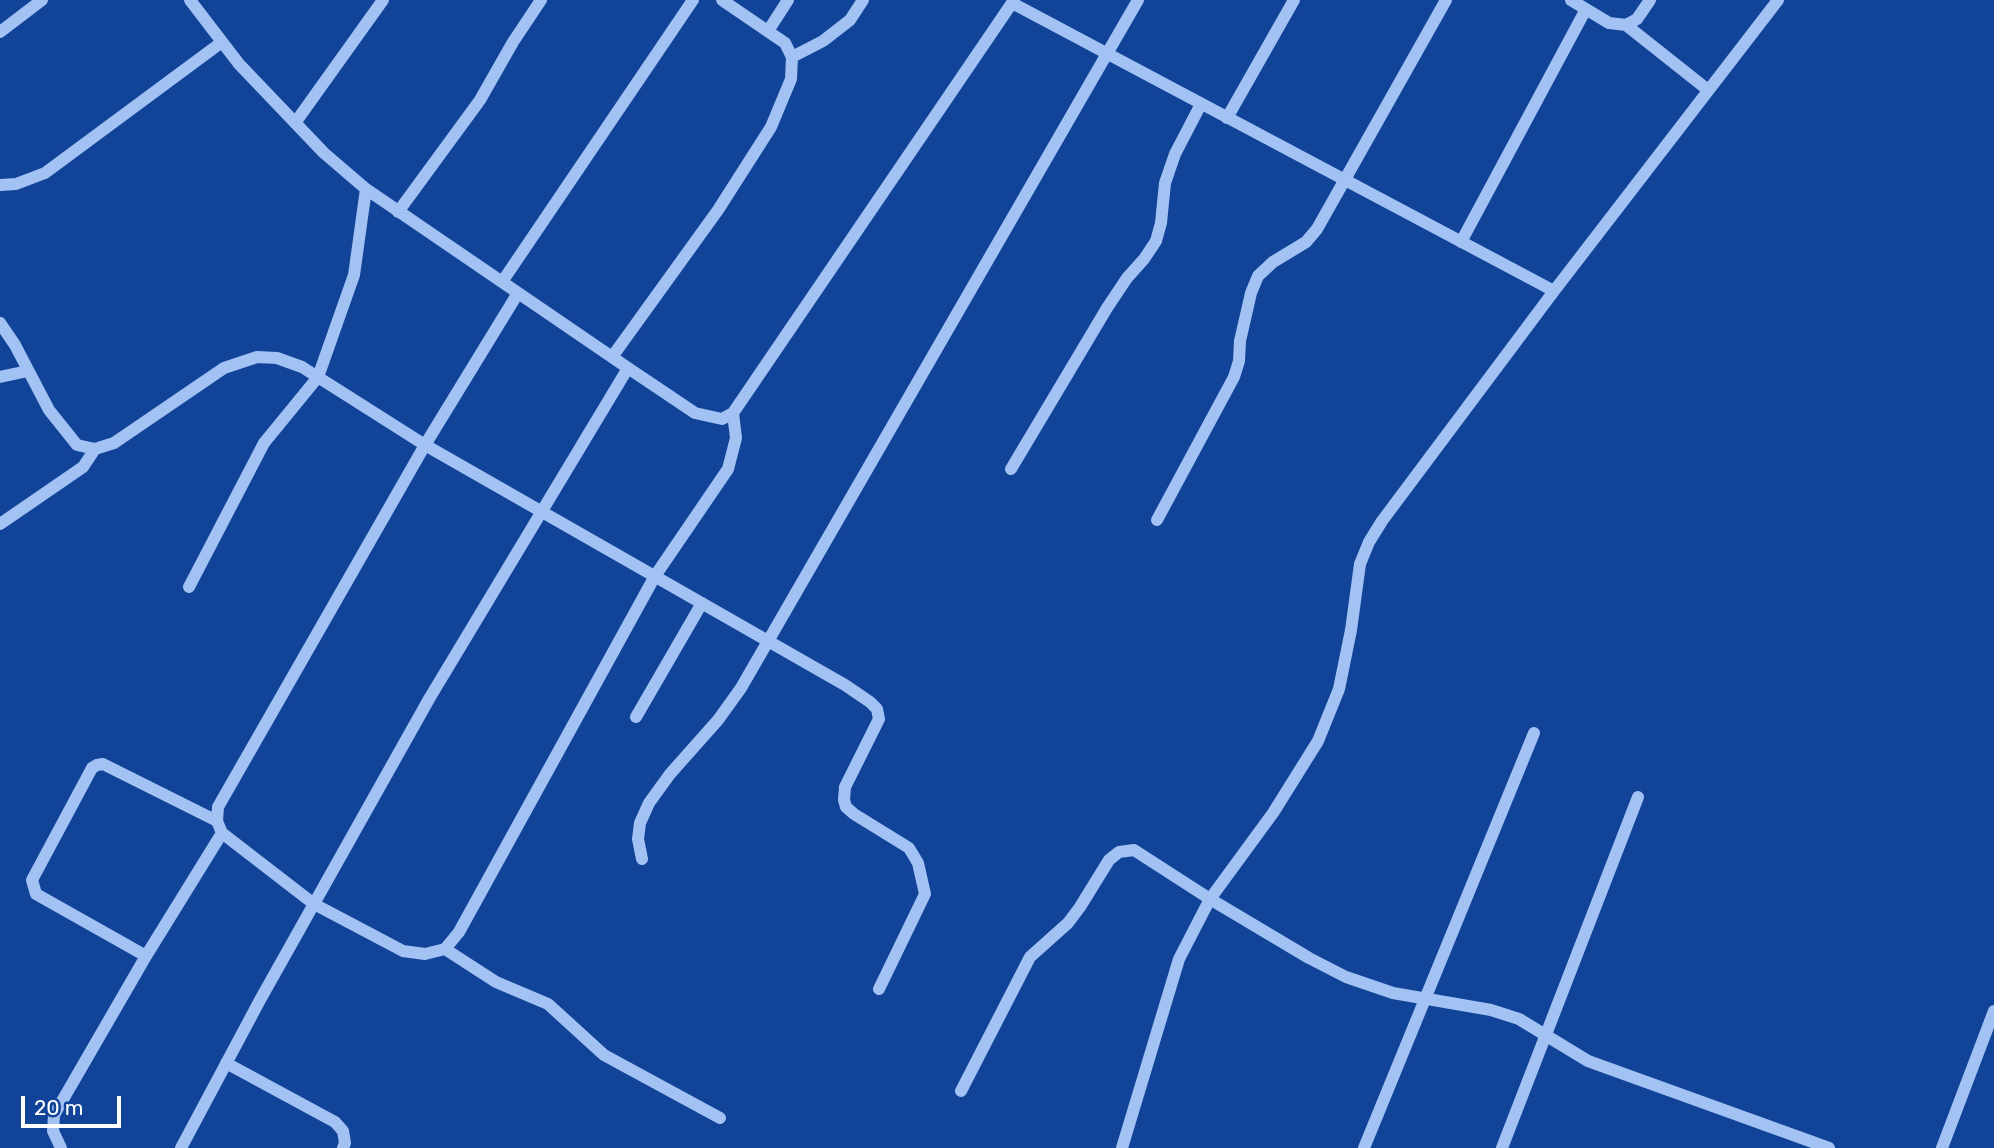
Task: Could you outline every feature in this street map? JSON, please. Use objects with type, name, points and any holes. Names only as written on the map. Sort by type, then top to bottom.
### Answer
[{"type":"street","points":[[0,32],[43,0]]},
{"type":"street","points":[[190,0],[239,64],[324,153],[366,189],[695,413],[722,419],[733,413],[1013,2],[1554,291]]},
{"type":"street","points":[[295,123],[383,0]]},
{"type":"street","points":[[398,212],[480,100],[541,0]]},
{"type":"street","points":[[502,282],[693,0]]},
{"type":"street","points":[[612,357],[718,210],[771,127],[791,79],[792,57],[785,43],[722,0]]},
{"type":"street","points":[[768,31],[788,0]]},
{"type":"street","points":[[792,57],[832,34],[850,20],[863,0]]},
{"type":"street","points":[[642,859],[639,831],[649,803],[670,774],[718,720],[769,643],[1138,0]]},
{"type":"street","points":[[1227,118],[1294,0]]},
{"type":"street","points":[[1157,520],[1234,377],[1240,361],[1240,341],[1251,293],[1258,276],[1273,262],[1306,242],[1317,229],[1447,0]]},
{"type":"street","points":[[1571,0],[1609,23],[1626,24],[1637,19],[1650,0]]},
{"type":"street","points":[[1122,1148],[1179,959],[1210,899],[1273,813],[1318,741],[1339,689],[1360,564],[1369,542],[1554,291],[1778,0]]},
{"type":"street","points":[[1461,242],[1586,9]]},
{"type":"street","points":[[1626,24],[1707,90]]},
{"type":"street","points":[[0,185],[16,184],[45,173],[222,41]]},
{"type":"street","points":[[1011,469],[1107,308],[1156,241],[1161,223],[1165,183],[1174,154],[1201,104]]},
{"type":"street","points":[[189,587],[264,443],[318,377],[355,275],[366,189]]},
{"type":"street","points":[[61,1148],[53,1131],[54,1115],[219,827],[218,807],[425,445],[519,293]]},
{"type":"street","points":[[0,323],[15,345],[49,410],[77,444],[95,449],[114,443],[224,368],[257,356],[277,358],[302,367],[425,445],[845,685],[877,709],[879,719],[845,788],[844,800],[846,807],[854,814],[909,848],[924,880],[925,894],[879,989]]},
{"type":"street","points":[[181,1148],[429,699],[628,368]]},
{"type":"street","points":[[0,377],[28,372]]},
{"type":"street","points":[[146,956],[36,894],[32,880],[92,768],[97,765],[103,764],[219,827],[314,904],[403,951],[425,954],[445,950],[459,932],[655,576],[728,469],[736,438],[733,413]]},
{"type":"street","points":[[0,524],[83,467],[95,449]]},
{"type":"street","points":[[636,717],[702,603]]},
{"type":"street","points":[[1364,1148],[1534,733]]},
{"type":"street","points":[[1502,1148],[1638,797]]},
{"type":"street","points":[[961,1091],[1030,957],[1068,923],[1108,860],[1119,852],[1134,850],[1309,958],[1346,976],[1393,993],[1491,1010],[1519,1019],[1588,1061],[1829,1148]]},
{"type":"street","points":[[445,950],[496,982],[548,1004],[604,1055],[720,1118]]},
{"type":"street","points":[[1942,1148],[1994,1011]]},
{"type":"street","points":[[226,1063],[335,1122],[343,1131],[345,1143],[342,1148]]}]
